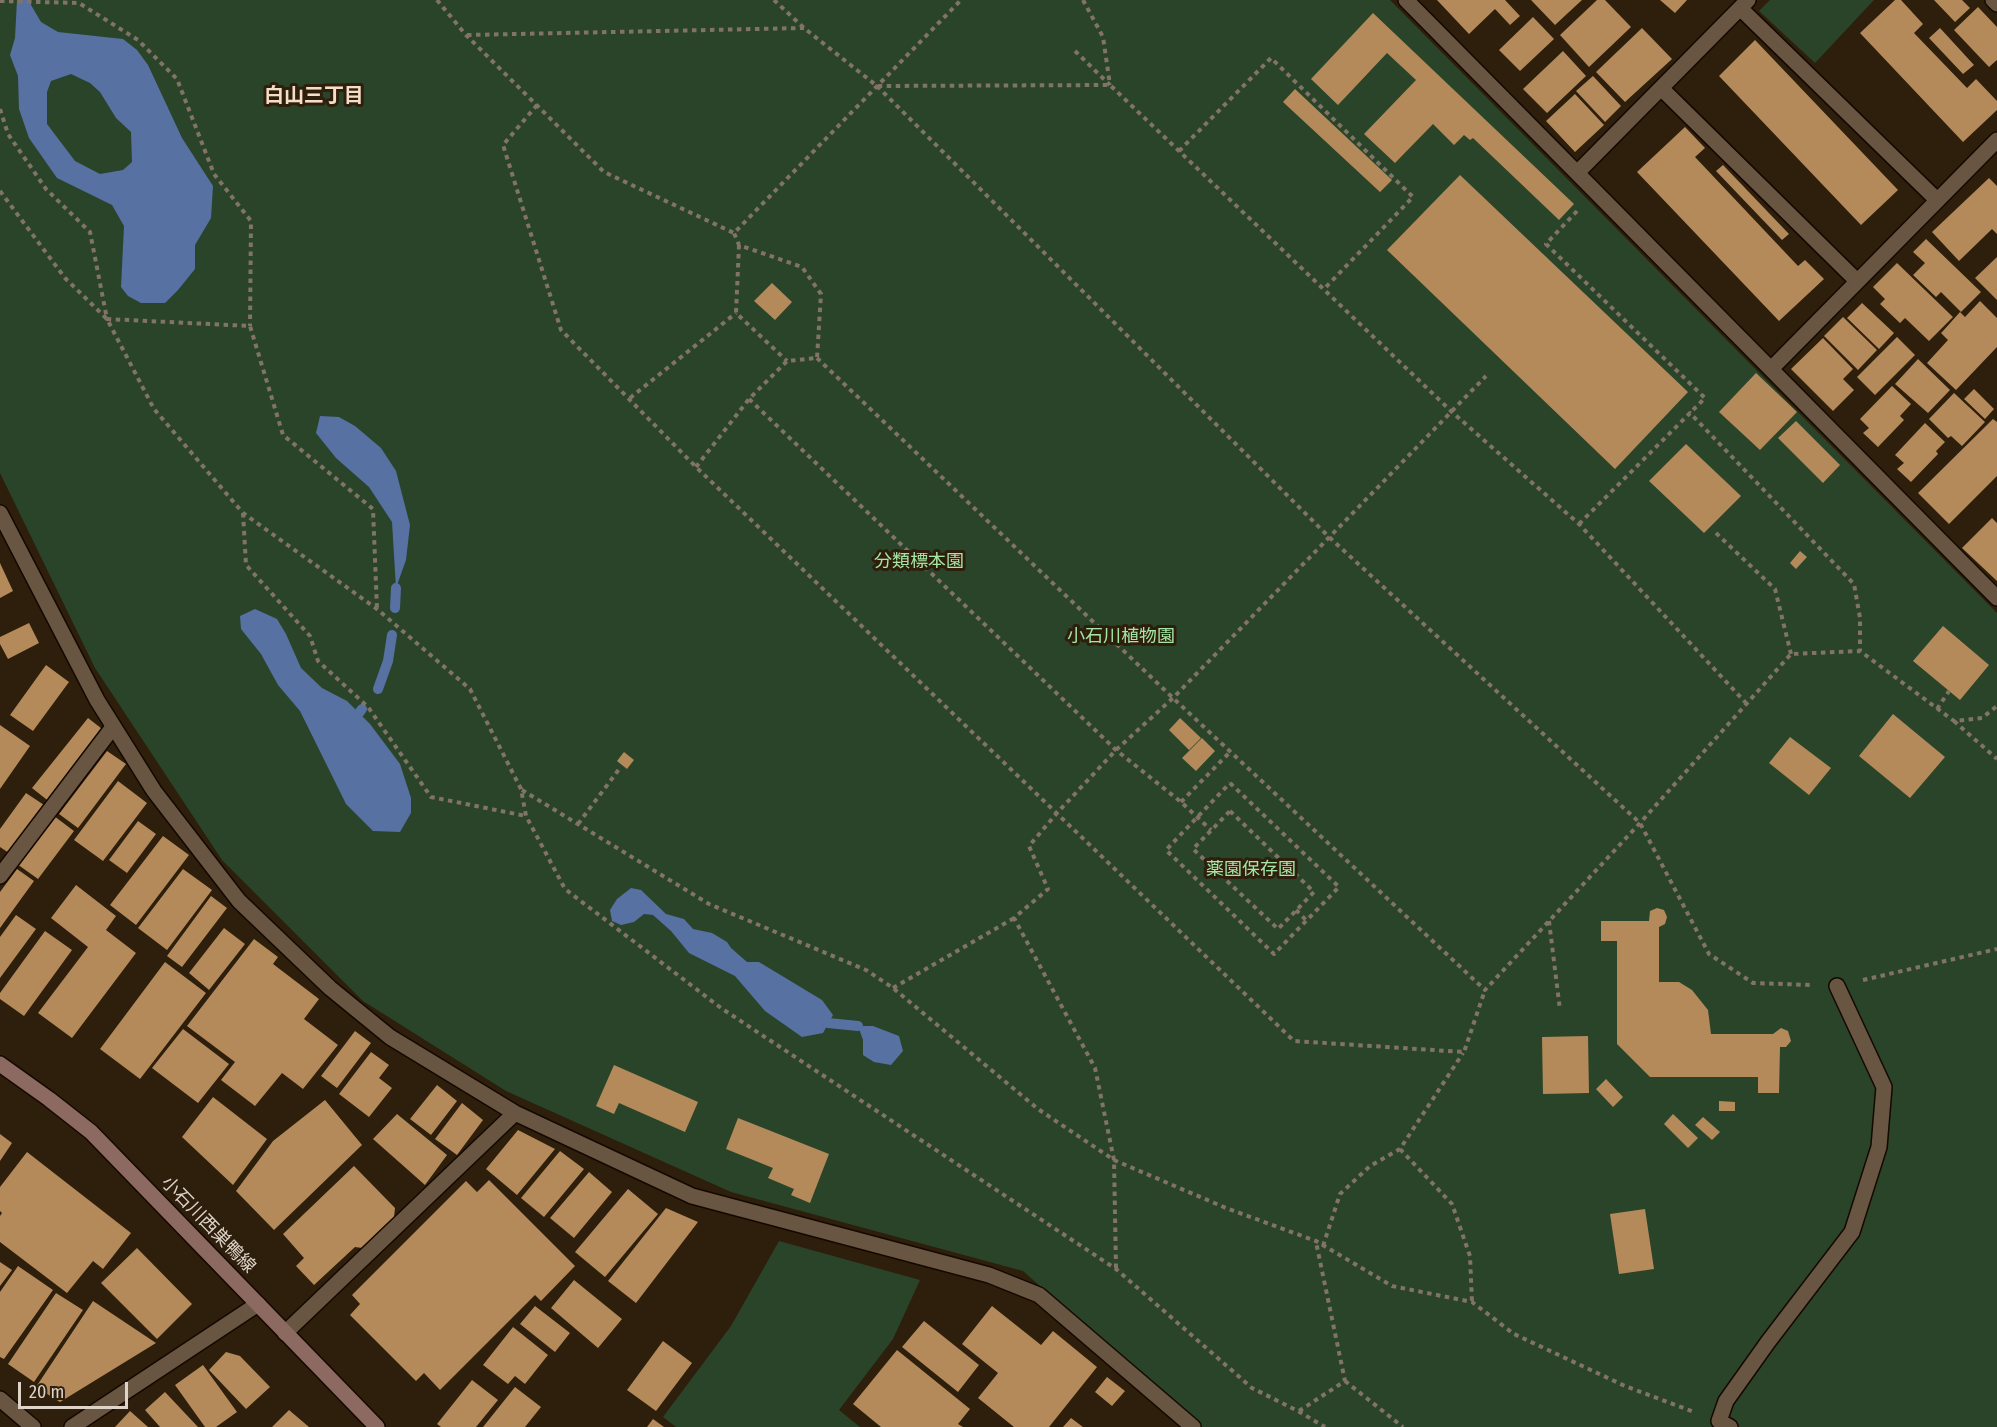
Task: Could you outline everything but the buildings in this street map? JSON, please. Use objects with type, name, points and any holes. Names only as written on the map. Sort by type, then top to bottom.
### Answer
[{"type":"main road","name":"小石川西巣鴨線","points":[[0,1064],[91,1132],[377,1427]]},
{"type":"street","points":[[1406,0],[1997,598]]},
{"type":"street","points":[[1993,0],[1997,4]]},
{"type":"street","points":[[1577,173],[1744,4],[1937,200]]},
{"type":"street","points":[[1661,88],[1857,281]]},
{"type":"street","points":[[1771,369],[1997,140]]},
{"type":"street","points":[[0,513],[113,727],[154,791],[239,901],[330,988],[390,1037],[514,1113],[692,1196],[989,1275],[1039,1295],[1193,1427]]},
{"type":"street","points":[[0,876],[113,727]]},
{"type":"street","points":[[1725,1424],[1726,1401],[1852,1232],[1879,1147],[1884,1087],[1837,986]]},
{"type":"street","points":[[285,1333],[514,1113]]},
{"type":"street","points":[[72,1427],[258,1304]]},
{"type":"street","points":[[0,1399],[33,1427]]},
{"type":"path","points":[[437,0],[466,35],[604,172],[734,233],[739,245],[736,314],[630,398]]},
{"type":"path","points":[[774,0],[804,28],[877,87],[1329,537],[1640,823],[1709,954],[1752,983],[1837,986],[1997,950]]},
{"type":"path","points":[[1083,0],[1103,37],[1110,85]]},
{"type":"path","points":[[0,1],[79,3],[138,40],[177,79],[214,174],[251,221],[250,326],[283,435],[373,509],[377,609]]},
{"type":"path","points":[[734,233],[959,1]]},
{"type":"path","points":[[466,35],[804,28]]},
{"type":"path","points":[[1075,51],[1452,412],[1579,524],[1746,703]]},
{"type":"path","points":[[1179,151],[1271,58],[1413,197],[1324,289]]},
{"type":"path","points":[[877,87],[1110,85]]},
{"type":"path","points":[[537,105],[503,145],[561,330],[696,467],[1294,1041],[1464,1052]]},
{"type":"path","points":[[0,109],[8,134],[46,189],[90,232],[107,319],[154,409],[243,513],[377,609],[470,689],[521,789],[526,816],[565,889],[721,1008],[1116,1269],[1252,1389],[1325,1427]]},
{"type":"path","points":[[0,191],[65,278],[107,319],[250,326]]},
{"type":"path","points":[[1577,211],[1546,244],[1705,398],[1579,524]]},
{"type":"path","points":[[739,245],[802,267],[821,294],[817,358]]},
{"type":"path","points":[[736,314],[787,361]]},
{"type":"path","points":[[696,467],[749,399],[787,361],[817,358],[1173,698],[1485,990]]},
{"type":"path","points":[[893,988],[1014,918],[1048,888],[1029,846],[1057,813],[1116,750],[1173,698],[1486,376]]},
{"type":"path","points":[[749,399],[1116,750],[1181,802],[1211,830]]},
{"type":"path","points":[[1690,413],[1854,584],[1860,618],[1860,651]]},
{"type":"path","points":[[243,513],[246,565],[310,636],[318,661],[368,707],[431,797],[526,816]]},
{"type":"path","points":[[1716,533],[1775,589],[1791,654]]},
{"type":"path","points":[[1323,1246],[1340,1194],[1370,1166],[1400,1149],[1464,1052],[1485,990],[1640,823],[1791,654],[1860,651],[1954,721],[1997,759]]},
{"type":"path","points":[[1937,709],[1949,691]]},
{"type":"path","points":[[1954,721],[1982,718],[1997,706]]},
{"type":"path","points":[[1181,802],[1231,751]]},
{"type":"path","points":[[578,824],[620,768]]},
{"type":"path","points":[[1230,783],[1339,887],[1274,954],[1166,850],[1197,817],[1230,783]]},
{"type":"path","points":[[521,789],[710,904],[866,970],[893,988],[1038,1109],[1114,1160],[1226,1208],[1316,1241],[1392,1286],[1472,1302],[1514,1334],[1625,1386],[1725,1424]]},
{"type":"path","points":[[1230,811],[1314,892],[1296,910],[1278,929],[1193,849],[1230,811]]},
{"type":"path","points":[[1296,910],[1307,921]]},
{"type":"path","points":[[1014,918],[1095,1068],[1114,1160],[1116,1269]]},
{"type":"path","points":[[1549,921],[1560,1010]]},
{"type":"path","points":[[1400,1149],[1452,1204],[1470,1256],[1472,1302]]},
{"type":"path","points":[[1316,1241],[1345,1381],[1403,1427]]},
{"type":"path","points":[[1298,1411],[1345,1381]]},
{"type":"green space","name":"小石川植物園","points":[[0,0],[1390,0],[1997,613],[1997,1427],[1199,1427],[1023,1271],[731,1192],[506,1091],[363,1001],[222,860],[95,668],[0,473]]},
{"type":"green space","points":[[1770,0],[1874,0],[1815,63],[1759,11]]},
{"type":"green space","points":[[779,1241],[920,1280],[893,1339],[839,1410],[860,1427],[676,1427],[663,1417],[731,1326]]},
{"type":"water","points":[[17,0],[31,0],[31,5],[41,22],[58,32],[123,39],[137,50],[148,65],[182,138],[213,186],[211,218],[195,245],[195,269],[165,303],[141,303],[128,296],[121,287],[124,226],[112,205],[57,178],[29,138],[19,109],[18,76],[10,55],[15,38]],"holes":[[[71,74],[90,83],[100,92],[116,118],[131,132],[132,162],[123,170],[100,174],[75,161],[47,124],[47,92],[51,81]]]},
{"type":"water","points":[[320,416],[339,417],[355,426],[381,448],[396,471],[410,525],[406,560],[396,588],[392,522],[369,487],[336,458],[316,433]]},
{"type":"water","points":[[255,609],[277,619],[301,668],[322,688],[347,701],[370,724],[400,764],[411,798],[411,813],[400,832],[373,831],[346,804],[300,711],[278,685],[261,654],[241,629],[240,616]]},
{"type":"water","points":[[631,888],[641,890],[666,914],[684,919],[693,929],[712,933],[727,942],[747,962],[759,962],[822,1000],[833,1015],[823,1033],[802,1037],[765,1011],[735,976],[689,953],[671,931],[653,915],[644,914],[634,922],[621,925],[612,921],[610,910],[617,899]]},
{"type":"water","points":[[858,1026],[873,1026],[899,1036],[903,1051],[891,1065],[874,1062],[863,1055],[863,1040]]},
{"type":"waterway","points":[[395,608],[396,588]]},
{"type":"waterway","points":[[378,689],[388,661],[392,635]]},
{"type":"waterway","points":[[359,713],[362,709]]},
{"type":"waterway","points":[[828,1023],[858,1026]]},
{"type":"district","name":"白山三丁目","points":[[314,96]]},
{"type":"park label","name":"分類標本園","points":[[919,562]]},
{"type":"park label","name":"薬園保存園","points":[[1251,870]]}]
